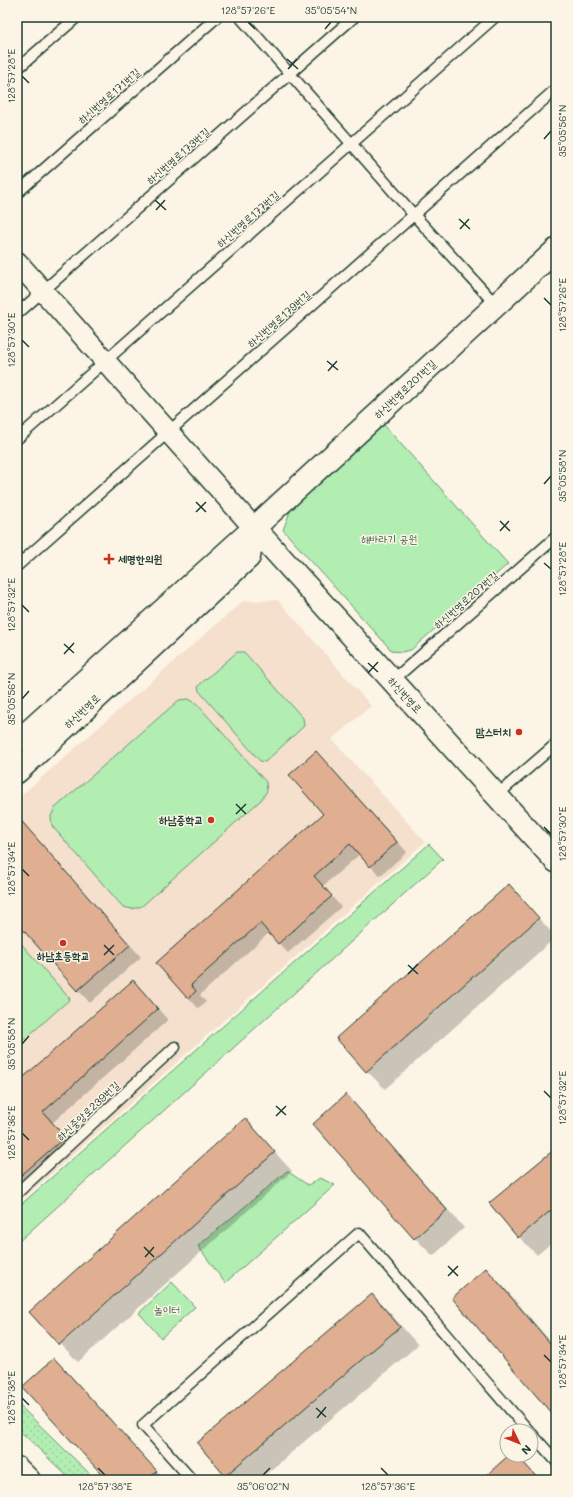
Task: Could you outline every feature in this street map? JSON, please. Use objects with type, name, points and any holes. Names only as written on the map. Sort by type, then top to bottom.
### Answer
[{"type":"street","name":"하신번영로201번길","points":[[254,528],[556,250]]},
{"type":"street","points":[[17,262],[254,528]]},
{"type":"street","name":"하신번영로","points":[[254,528],[556,861]]},
{"type":"street","name":"하신번영로","points":[[17,742],[254,528]]},
{"type":"street","name":"하신번영로","points":[[17,772],[249,557],[254,528]]},
{"type":"street","points":[[17,1468],[29,1480]]},
{"type":"lane","points":[[17,69],[77,17]]},
{"type":"lane","name":"하신번영로171번길","points":[[17,193],[217,17]]},
{"type":"lane","points":[[240,17],[414,215],[496,305]]},
{"type":"lane","name":"하신번영로173번길","points":[[17,314],[354,17]]},
{"type":"lane","name":"하신번영로177번길","points":[[17,439],[495,17]]},
{"type":"lane","name":"하신번영로179번길","points":[[17,566],[556,89]]},
{"type":"lane","name":"하신번영로207번길","points":[[392,681],[556,537]]},
{"type":"lane","points":[[496,796],[556,744]]},
{"type":"lane","name":"하신중앙로239번길","points":[[17,1194],[175,1047]]},
{"type":"lane","points":[[192,1480],[143,1425],[359,1233],[522,1423]]},
{"type":"lane","points":[[539,1442],[556,1461]]},
{"type":"shaded area","name":"하남중학교","points":[[278,600],[371,706],[332,739],[425,842],[17,1204],[17,799],[243,601]]},
{"type":"green space","name":"해바라기 공원","points":[[384,425],[508,564],[411,650],[402,652],[392,651],[283,530],[291,509]]},
{"type":"green space","points":[[237,652],[244,652],[303,718],[304,726],[265,762],[260,761],[199,691],[198,686]]},
{"type":"green space","points":[[189,699],[197,704],[266,782],[267,791],[261,800],[142,906],[132,909],[123,907],[52,826],[51,816],[55,808],[179,700]]},
{"type":"green space","points":[[429,844],[443,859],[17,1243],[17,1208]]},
{"type":"green space","points":[[17,939],[70,999],[17,1046]]},
{"type":"green space","points":[[287,1171],[308,1185],[320,1178],[335,1185],[225,1283],[198,1246]]},
{"type":"green space","name":"놀이터","points":[[172,1282],[195,1307],[161,1338],[139,1313]]},
{"type":"green space","points":[[17,1403],[96,1480],[71,1480],[17,1428]]},
{"type":"building","points":[[316,751],[397,842],[370,867],[350,844],[314,876],[332,896],[278,944],[260,923],[191,985],[196,991],[188,999],[156,963],[323,814],[289,775]]},
{"type":"building","points":[[17,816],[130,945],[77,991],[17,923]]},
{"type":"building","points":[[509,884],[539,918],[366,1072],[336,1038]]},
{"type":"building","points":[[133,980],[158,1009],[43,1112],[65,1137],[17,1179],[17,1083]]},
{"type":"building","points":[[346,1094],[447,1210],[414,1239],[313,1124]]},
{"type":"building","points":[[245,1118],[275,1152],[59,1345],[29,1312]]},
{"type":"building","points":[[556,1148],[556,1206],[518,1238],[489,1203]]},
{"type":"building","points":[[486,1268],[556,1350],[556,1411],[552,1414],[452,1298]]},
{"type":"building","points":[[372,1294],[400,1327],[225,1476],[197,1443]]},
{"type":"building","points":[[54,1358],[157,1471],[147,1480],[107,1480],[22,1387]]},
{"type":"building","points":[[500,1463],[524,1463],[539,1480],[481,1480]]},
{"type":"place","name":"세명한의원","points":[[109,559]]},
{"type":"place","name":"맘스터치","points":[[519,732]]},
{"type":"place","name":"하남중학교","points":[[211,820]]},
{"type":"place","name":"하남초등학교","points":[[63,943]]}]
